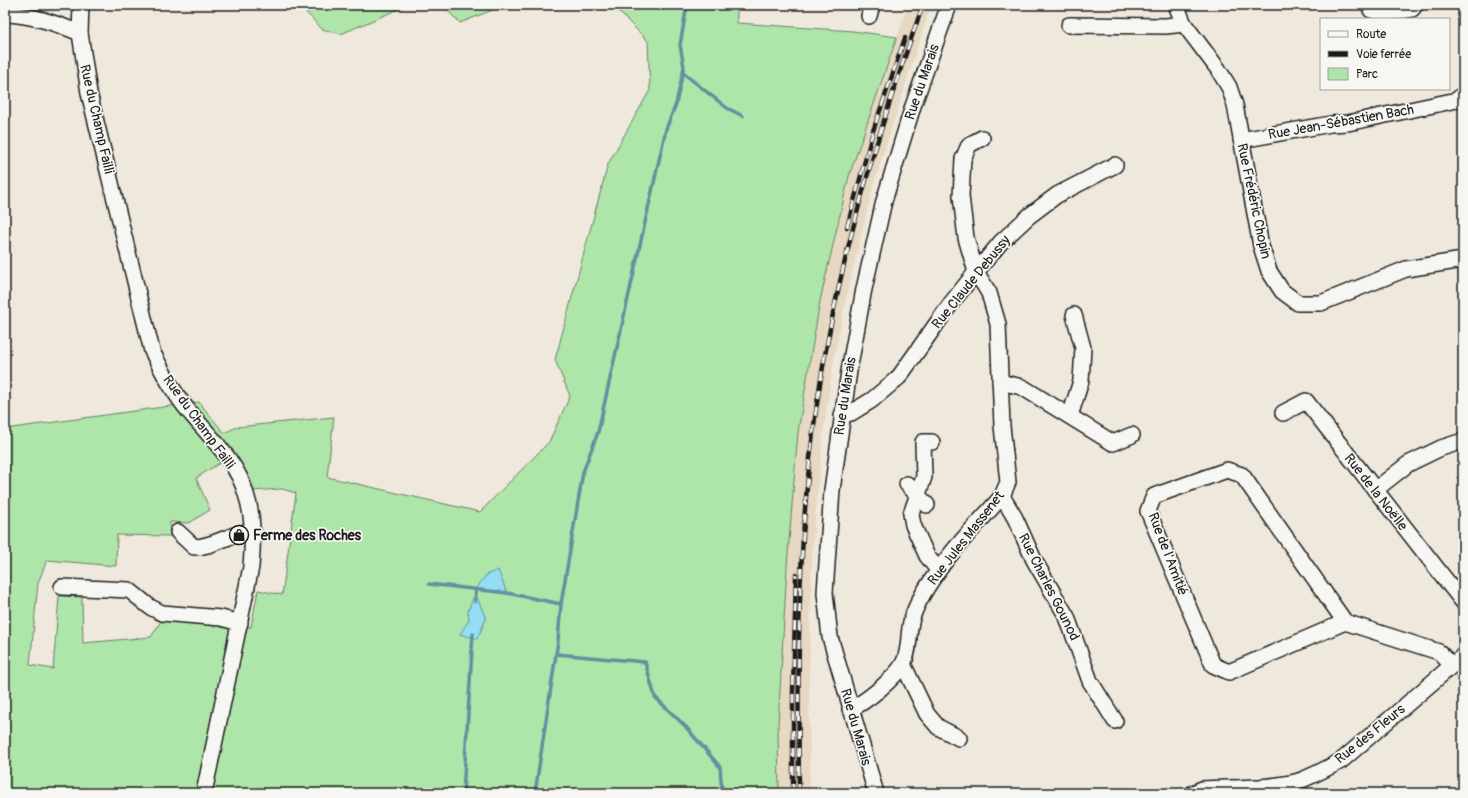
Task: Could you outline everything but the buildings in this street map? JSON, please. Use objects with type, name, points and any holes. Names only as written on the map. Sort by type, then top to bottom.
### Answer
[{"type":"street","name":"Rue du Champ Failli","points":[[81,5],[80,33],[88,93],[152,352],[186,408],[212,438],[237,475],[246,493],[254,541],[251,567],[240,623],[204,793]]},
{"type":"street","name":"Rue du Marais","points":[[876,793],[830,637],[825,592],[832,490],[842,415],[864,289],[884,201],[913,106],[949,5]]},
{"type":"street","name":"Rue Frédéric Chopin","points":[[1176,5],[1184,24],[1218,69],[1229,87],[1241,140],[1256,224],[1269,271],[1282,291],[1298,303],[1321,303],[1406,269],[1463,260]]},
{"type":"street","points":[[1371,10],[1383,14],[1412,9],[1415,5]]},
{"type":"street","points":[[5,14],[40,18],[80,33]]},
{"type":"street","points":[[1069,25],[1166,26],[1184,24]]},
{"type":"street","name":"Rue Jean-Sébastien Bach","points":[[1241,140],[1331,124],[1348,123],[1457,100],[1463,94]]},
{"type":"street","name":"Rue Jules Massenet","points":[[850,709],[858,706],[876,693],[903,664],[911,621],[917,606],[938,570],[1002,496],[1008,482],[1002,426],[998,324],[989,293],[976,272],[966,238],[961,196],[963,159],[969,145],[982,138]]},
{"type":"street","name":"Rue Claude Debussy","points":[[842,415],[851,413],[872,400],[899,377],[952,302],[1000,242],[1029,216],[1057,195],[1115,165]]},
{"type":"street","points":[[1070,416],[1080,381],[1083,348],[1074,315]]},
{"type":"street","points":[[1000,382],[1022,387],[1113,443],[1132,435]]},
{"type":"street","name":"Rue de la Noëlle","points":[[1283,413],[1306,401],[1463,602]]},
{"type":"street","points":[[1375,490],[1408,464],[1441,448],[1463,441]]},
{"type":"street","points":[[932,442],[923,442],[924,477],[922,500],[911,514],[913,525],[927,556],[938,570]]},
{"type":"street","name":"Rue de l'Amitié","points":[[1227,470],[1242,475],[1345,622],[1229,672],[1213,665],[1148,511],[1154,496],[1227,470]]},
{"type":"street","points":[[907,484],[922,500]]},
{"type":"street","name":"Rue Charles Gounod","points":[[1002,496],[1015,518],[1034,560],[1067,617],[1090,681],[1115,722]]},
{"type":"street","points":[[178,532],[194,547],[205,547],[232,535],[252,531]]},
{"type":"street","points":[[62,587],[128,590],[150,607],[162,613],[221,618],[240,623]]},
{"type":"street","points":[[1345,622],[1439,652],[1458,660]]},
{"type":"street","name":"Rue des Fleurs","points":[[1193,793],[1202,789],[1277,785],[1298,781],[1322,771],[1341,761],[1458,660]]},
{"type":"street","points":[[903,664],[927,714],[938,727],[959,738]]},
{"type":"shaded area","points":[[908,5],[931,5],[873,186],[848,289],[834,358],[823,434],[812,551],[809,678],[810,793],[779,793],[778,725],[787,566],[798,432],[820,301],[849,176]]},
{"type":"green space","points":[[299,5],[408,5],[341,34],[322,29]]},
{"type":"green space","points":[[442,5],[505,5],[460,23]]},
{"type":"green space","points":[[612,5],[737,5],[737,23],[853,31],[897,37],[849,176],[820,301],[798,432],[787,566],[778,725],[779,793],[5,793],[5,429],[199,402],[224,433],[237,427],[334,417],[327,477],[480,512],[549,442],[570,396],[555,360],[608,164],[650,90],[648,41]],"holes":[[[234,454],[251,491],[282,489],[296,493],[282,595],[258,590],[251,627],[161,621],[151,637],[83,643],[82,597],[59,596],[53,669],[30,665],[38,583],[47,560],[116,566],[117,535],[170,536],[170,522],[189,523],[210,510],[196,478]]]},
{"type":"water","points":[[498,570],[507,593],[476,589],[486,575]]},
{"type":"water","points":[[477,597],[486,619],[477,639],[460,634],[469,620],[468,611],[473,598]]},
{"type":"waterway","points":[[535,793],[558,641],[561,604],[583,472],[598,432],[666,129],[676,104],[684,67],[680,45],[687,5]]},
{"type":"waterway","points":[[683,73],[727,108],[743,116]]},
{"type":"waterway","points":[[429,584],[507,593],[561,604]]},
{"type":"waterway","points":[[475,602],[476,589]]},
{"type":"waterway","points":[[463,793],[473,634]]},
{"type":"waterway","points":[[556,654],[645,662],[655,697],[685,726],[720,767],[722,793]]},
{"type":"railway","points":[[799,793],[799,626],[803,542],[810,458],[827,342],[839,285],[868,172],[885,116],[923,5]]},
{"type":"railway","points":[[847,227],[873,131],[905,38]]},
{"type":"railway","points":[[793,793],[793,692],[796,575]]},
{"type":"place","name":"Ferme des Roches","points":[[239,535]]}]
